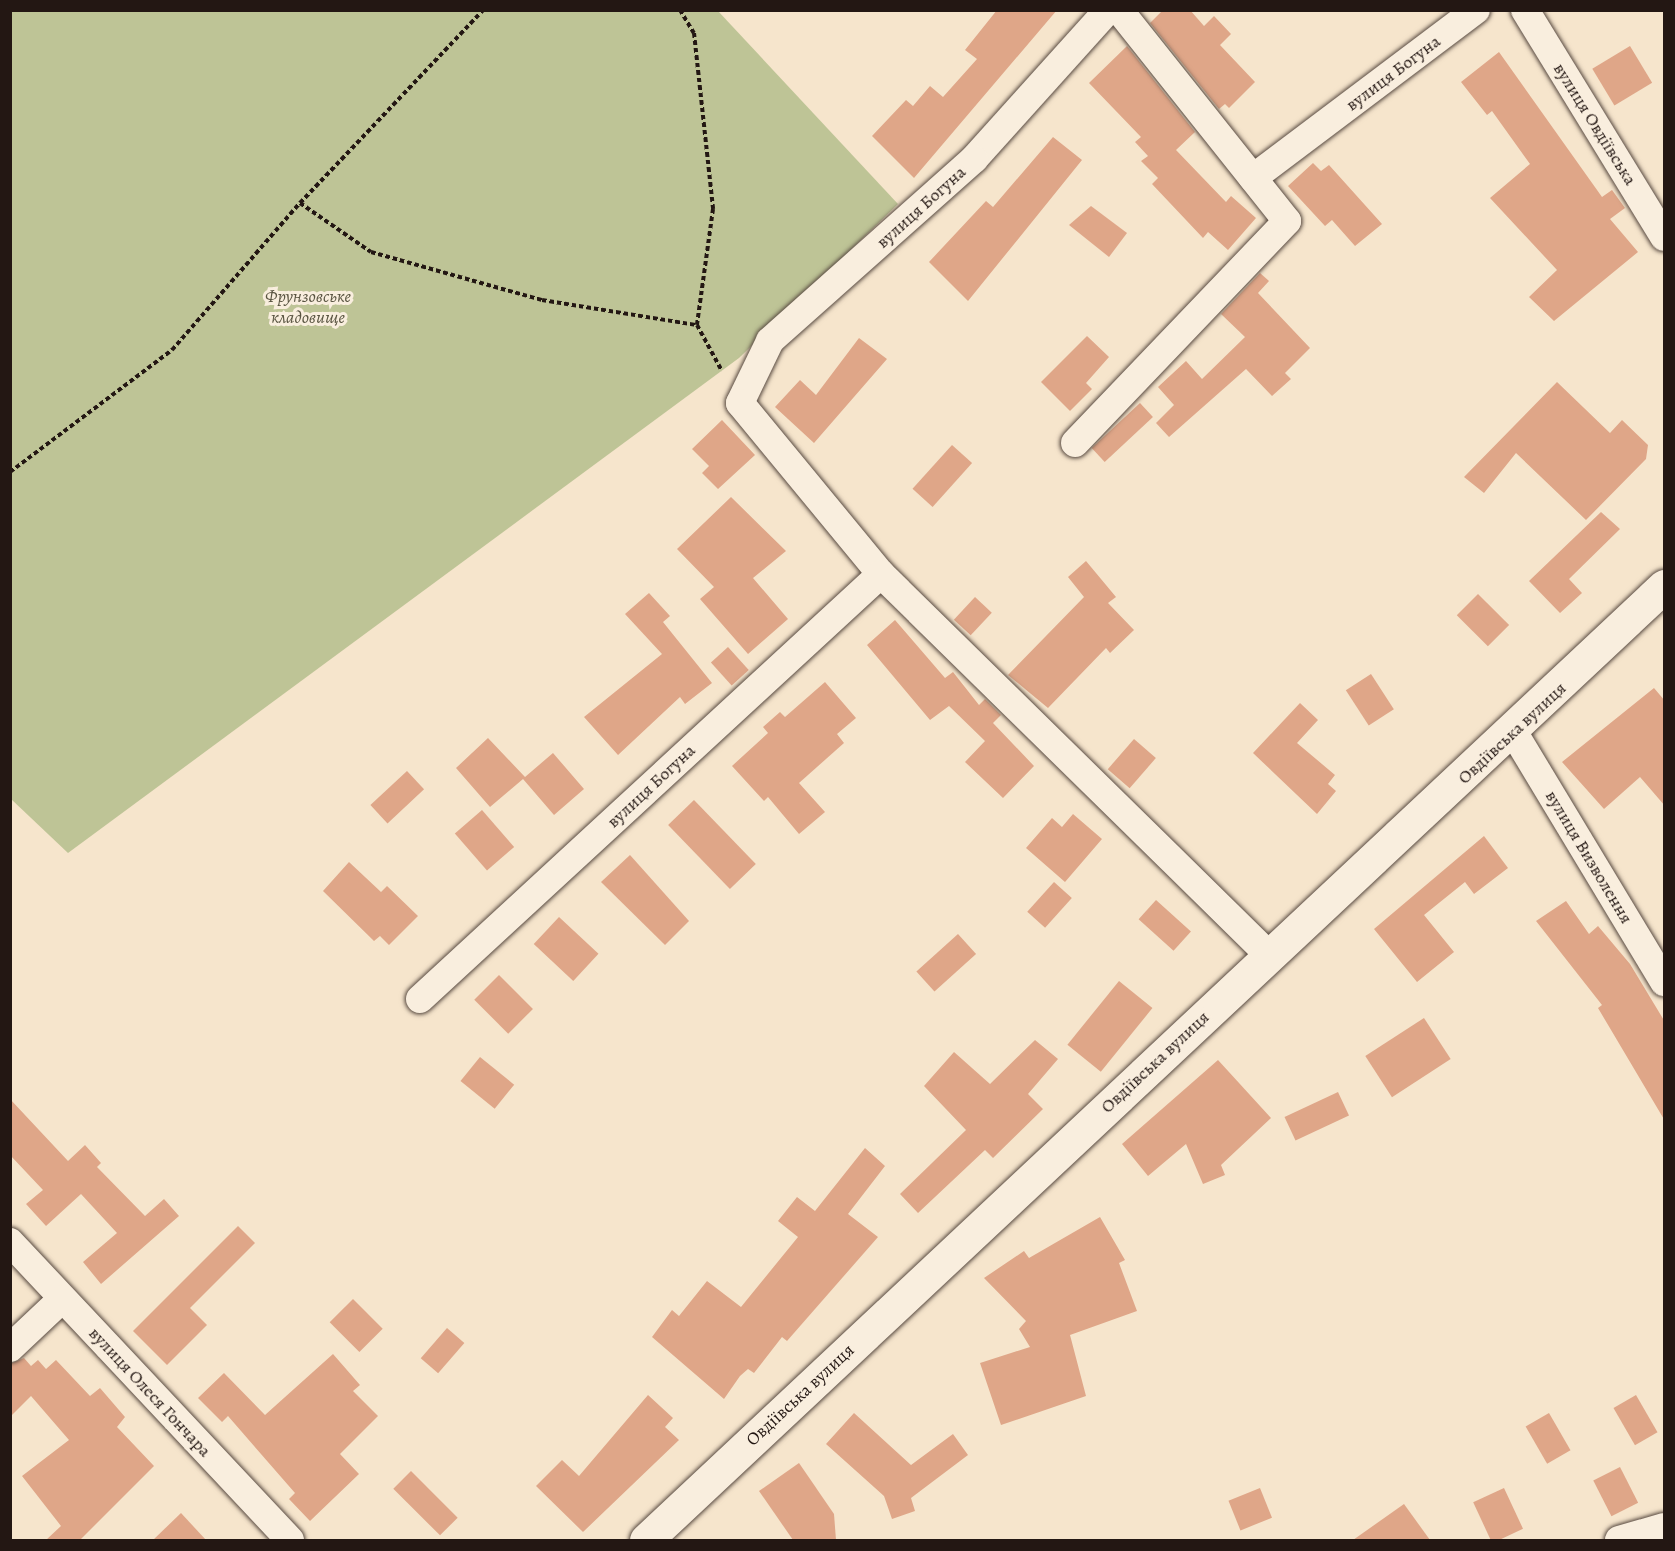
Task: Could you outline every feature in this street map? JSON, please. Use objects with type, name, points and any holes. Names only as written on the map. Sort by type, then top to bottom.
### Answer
[{"type":"main road","name":"Овдіївська вулиця","points":[[646,1540],[1269,956],[1514,733],[1665,586]]},
{"type":"street","name":"вулиця Богуна","points":[[740,403],[770,341],[974,159],[1108,10]]},
{"type":"street","points":[[1075,443],[1287,221],[1119,10]]},
{"type":"street","name":"вулиця Богуна","points":[[1253,178],[1476,10]]},
{"type":"street","name":"вулиця Овдіївська","points":[[1525,10],[1665,237]]},
{"type":"street","points":[[740,403],[881,574],[1269,956]]},
{"type":"street","name":"вулиця Богуна","points":[[420,999],[881,574]]},
{"type":"street","name":"вулиця Визволення","points":[[1514,733],[1665,982]]},
{"type":"street","name":"вулиця Олеся Гончара","points":[[10,1242],[290,1540]]},
{"type":"street","points":[[10,1348],[62,1299]]},
{"type":"street","points":[[1619,1540],[1665,1527]]},
{"type":"path","points":[[10,472],[172,350],[300,203],[483,10]]},
{"type":"path","points":[[680,10],[694,33],[713,209],[697,325],[740,403]]},
{"type":"path","points":[[300,203],[371,252],[542,300],[697,325]]},
{"type":"green space","name":"Фрунзовське кладовище","points":[[10,11],[718,11],[898,204],[739,358],[68,853],[11,799]]},
{"type":"building","points":[[997,10],[1057,10],[914,178],[872,136],[906,100],[913,106],[930,86],[943,97],[977,59],[965,50]]},
{"type":"building","points":[[1163,10],[1190,10],[1204,26],[1214,16],[1231,34],[1220,45],[1255,82],[1229,108],[1225,104],[1219,109],[1150,23]]},
{"type":"building","points":[[1127,46],[1195,132],[1176,150],[1226,202],[1231,196],[1256,218],[1228,250],[1208,232],[1203,238],[1152,184],[1158,178],[1141,161],[1148,156],[1135,142],[1141,137],[1089,83]]},
{"type":"building","points":[[1630,46],[1652,83],[1614,106],[1592,69]]},
{"type":"building","points":[[1499,52],[1602,197],[1612,190],[1625,208],[1610,219],[1638,252],[1554,321],[1529,297],[1557,270],[1490,198],[1530,164],[1492,111],[1487,115],[1461,82]]},
{"type":"building","points":[[1053,137],[1082,160],[968,301],[929,262],[986,201],[993,207]]},
{"type":"building","points":[[1313,163],[1321,171],[1329,165],[1382,224],[1355,246],[1332,220],[1325,226],[1288,186]]},
{"type":"building","points":[[1091,206],[1127,233],[1109,257],[1069,225]]},
{"type":"building","points":[[1260,273],[1269,281],[1258,293],[1310,348],[1285,373],[1291,379],[1272,396],[1246,369],[1169,437],[1156,423],[1174,405],[1158,387],[1186,361],[1202,379],[1245,337],[1221,314]]},
{"type":"building","points":[[1087,336],[1109,357],[1086,383],[1092,389],[1070,411],[1041,382]]},
{"type":"building","points":[[859,338],[887,359],[814,443],[775,407],[800,380],[816,395]]},
{"type":"building","points":[[1557,382],[1610,433],[1622,420],[1648,445],[1646,459],[1586,520],[1516,453],[1484,493],[1464,477]]},
{"type":"building","points":[[1140,403],[1153,417],[1105,462],[1092,448]]},
{"type":"building","points":[[722,420],[755,455],[718,489],[702,473],[709,466],[692,449]]},
{"type":"building","points":[[952,445],[972,463],[933,507],[913,489]]},
{"type":"building","points":[[731,497],[786,551],[753,578],[788,619],[748,654],[700,599],[714,587],[677,549]]},
{"type":"building","points":[[1601,512],[1620,529],[1569,579],[1582,593],[1560,613],[1529,581]]},
{"type":"building","points":[[1086,561],[1116,597],[1108,603],[1134,630],[1110,653],[1106,648],[1048,708],[1008,675],[1084,597],[1068,577]]},
{"type":"building","points":[[649,593],[670,616],[663,622],[712,683],[685,704],[680,697],[618,755],[584,717],[662,654],[625,614]]},
{"type":"building","points":[[1478,594],[1509,625],[1488,646],[1457,615]]},
{"type":"building","points":[[975,597],[992,613],[971,635],[954,620]]},
{"type":"building","points":[[895,620],[945,678],[953,672],[979,705],[985,699],[1001,715],[993,723],[1034,766],[1003,798],[965,762],[985,741],[949,706],[930,720],[867,645]]},
{"type":"building","points":[[728,647],[749,670],[732,685],[711,662]]},
{"type":"building","points":[[1371,674],[1394,709],[1369,726],[1346,690]]},
{"type":"building","points":[[825,682],[856,718],[837,734],[844,743],[799,783],[825,812],[799,834],[768,797],[764,801],[732,766],[768,733],[763,727],[780,712],[785,717]]},
{"type":"building","points":[[1654,688],[1665,701],[1665,806],[1640,777],[1604,809],[1562,762]]},
{"type":"building","points":[[1300,703],[1318,720],[1297,743],[1335,775],[1328,784],[1336,791],[1317,814],[1253,753]]},
{"type":"building","points":[[488,738],[525,777],[553,753],[584,789],[554,815],[523,779],[490,807],[456,768]]},
{"type":"building","points":[[1134,739],[1156,758],[1130,788],[1108,769]]},
{"type":"building","points":[[407,771],[424,789],[387,823],[370,805]]},
{"type":"building","points":[[694,800],[756,864],[730,889],[668,825]]},
{"type":"building","points":[[482,810],[514,847],[487,871],[455,834]]},
{"type":"building","points":[[1073,814],[1102,839],[1065,882],[1026,848],[1052,818],[1062,827]]},
{"type":"building","points":[[1484,836],[1508,868],[1474,894],[1465,882],[1424,915],[1454,952],[1417,982],[1374,929]]},
{"type":"building","points":[[630,855],[689,921],[665,945],[601,882]]},
{"type":"building","points":[[349,862],[381,892],[387,886],[418,916],[389,945],[380,936],[374,941],[323,891]]},
{"type":"building","points":[[1054,882],[1072,898],[1045,928],[1027,912]]},
{"type":"building","points":[[1156,900],[1191,931],[1174,951],[1139,919]]},
{"type":"building","points":[[1566,901],[1589,934],[1598,926],[1630,964],[1665,1022],[1665,1121],[1598,1008],[1602,1005],[1536,921]]},
{"type":"building","points":[[559,917],[598,954],[573,981],[534,944]]},
{"type":"building","points":[[958,934],[976,954],[934,992],[916,971]]},
{"type":"building","points":[[499,975],[533,1009],[508,1034],[474,1000]]},
{"type":"building","points":[[1119,981],[1152,1008],[1101,1072],[1067,1045]]},
{"type":"building","points":[[1424,1018],[1451,1059],[1392,1097],[1365,1056]]},
{"type":"building","points":[[1035,1040],[1058,1059],[1028,1094],[1043,1109],[993,1158],[985,1150],[918,1213],[900,1194],[966,1130],[924,1086],[954,1052],[990,1084]]},
{"type":"building","points":[[480,1057],[514,1085],[495,1109],[460,1081]]},
{"type":"building","points":[[1218,1060],[1271,1118],[1221,1165],[1225,1175],[1203,1184],[1186,1144],[1148,1176],[1122,1144]]},
{"type":"building","points":[[1338,1092],[1349,1116],[1296,1140],[1285,1117]]},
{"type":"building","points":[[10,1099],[68,1161],[85,1145],[101,1163],[97,1167],[145,1216],[164,1199],[179,1216],[101,1284],[83,1262],[117,1233],[81,1194],[46,1226],[26,1204],[43,1190],[10,1155]]},
{"type":"building","points":[[865,1148],[885,1166],[848,1214],[878,1237],[787,1341],[782,1337],[754,1373],[748,1369],[740,1376],[724,1399],[652,1337],[672,1310],[679,1316],[707,1281],[741,1307],[798,1237],[778,1221],[797,1197],[815,1211]]},
{"type":"building","points":[[1100,1217],[1125,1260],[1119,1263],[1137,1311],[1070,1335],[1086,1396],[1001,1425],[980,1363],[1030,1347],[1019,1329],[1026,1321],[984,1278],[1024,1251],[1029,1258]]},
{"type":"building","points":[[238,1226],[255,1243],[190,1308],[207,1325],[167,1365],[133,1331]]},
{"type":"building","points":[[353,1299],[383,1329],[359,1352],[330,1322]]},
{"type":"building","points":[[447,1328],[464,1343],[438,1373],[421,1358]]},
{"type":"building","points":[[333,1354],[360,1385],[353,1391],[378,1416],[340,1454],[359,1474],[310,1521],[289,1499],[295,1493],[228,1416],[222,1422],[198,1398],[224,1373],[265,1415]]},
{"type":"building","points":[[24,1358],[31,1366],[38,1360],[46,1369],[56,1360],[90,1396],[100,1388],[125,1417],[117,1427],[154,1466],[80,1540],[46,1540],[61,1526],[22,1476],[69,1440],[31,1396],[10,1417],[10,1364]]},
{"type":"building","points":[[648,1395],[673,1418],[665,1427],[679,1440],[583,1532],[536,1486],[562,1460],[579,1476]]},
{"type":"building","points":[[1636,1395],[1658,1432],[1635,1445],[1613,1408]]},
{"type":"building","points":[[854,1413],[911,1465],[953,1434],[968,1455],[911,1498],[915,1511],[892,1519],[884,1496],[826,1444]]},
{"type":"building","points":[[1549,1413],[1570,1450],[1547,1464],[1526,1426]]},
{"type":"building","points":[[799,1463],[834,1514],[836,1540],[793,1540],[759,1491]]},
{"type":"building","points":[[1620,1467],[1638,1503],[1611,1516],[1593,1481]]},
{"type":"building","points":[[411,1471],[458,1518],[440,1535],[393,1489]]},
{"type":"building","points":[[1260,1488],[1272,1518],[1240,1530],[1228,1501]]},
{"type":"building","points":[[1504,1488],[1523,1529],[1499,1540],[1491,1540],[1473,1502]]},
{"type":"building","points":[[1404,1504],[1430,1540],[1353,1540]]},
{"type":"building","points":[[181,1513],[206,1540],[153,1540]]}]
